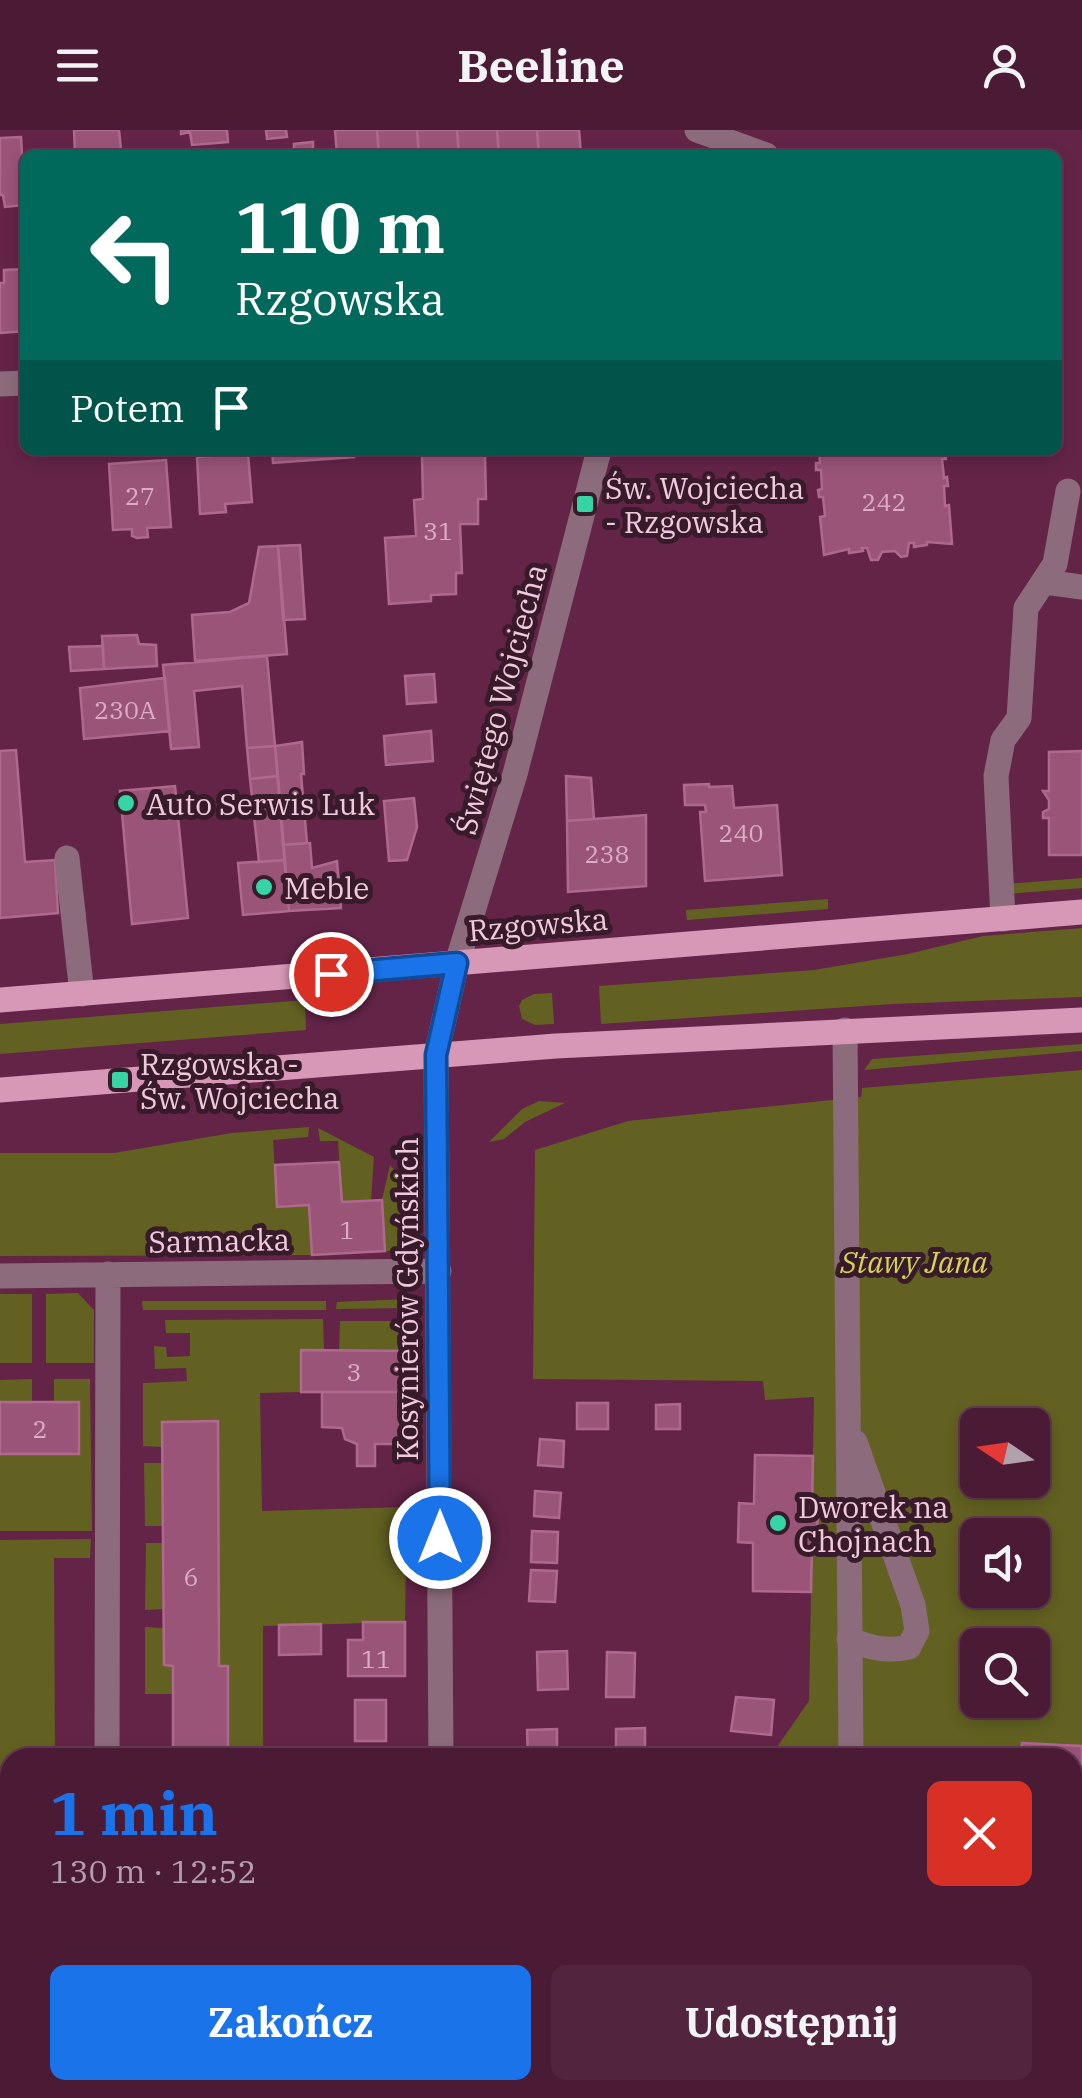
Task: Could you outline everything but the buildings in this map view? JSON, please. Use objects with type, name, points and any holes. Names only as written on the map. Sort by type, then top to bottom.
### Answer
[{"type":"main road","name":"Rzgowska","points":[[0,1000],[1082,912]]},
{"type":"main road","points":[[0,1090],[436,1055],[1082,1020]]},
{"type":"street","points":[[697,130],[752,150]]},
{"type":"street","name":"Świętego Wojciecha","points":[[457,963],[515,774],[598,455]]},
{"type":"street","points":[[1002,919],[998,756],[1003,740],[1018,718],[1026,608],[1054,564],[1068,492]]},
{"type":"street","points":[[1045,582],[1082,587]]},
{"type":"street","points":[[67,858],[82,994]]},
{"type":"street","name":"Kosynierów Gdyńskich","points":[[442,1748],[436,1055],[457,963]]},
{"type":"street","points":[[845,1030],[850,1748]]},
{"type":"street","name":"Sarmacka","points":[[0,1276],[439,1271]]},
{"type":"street","points":[[107,1748],[108,1274]]},
{"type":"street","points":[[848,1423],[909,1593],[918,1631],[908,1647],[892,1651],[869,1648],[849,1639]]},
{"type":"green space","points":[[1082,878],[1082,888],[1008,894],[1007,884]]},
{"type":"green space","points":[[828,899],[828,909],[687,920],[686,910]]},
{"type":"green space","points":[[1082,928],[1082,997],[893,1004],[601,1024],[599,986],[814,970],[983,936]]},
{"type":"green space","points":[[552,993],[554,1024],[535,1025],[522,1019],[522,1000],[534,994]]},
{"type":"green space","points":[[305,1000],[306,1030],[0,1054],[0,1024]]},
{"type":"green space","points":[[1082,1044],[1082,1051],[864,1070],[872,1059]]},
{"type":"green space","name":"Stawy Jana","points":[[1082,1070],[1082,1748],[776,1748],[809,1701],[812,1543],[817,1543],[818,1505],[812,1504],[814,1397],[765,1400],[763,1381],[533,1379],[535,1150],[628,1121],[861,1097],[862,1088]]},
{"type":"green space","points":[[539,1101],[565,1103],[525,1122],[504,1139],[489,1142],[522,1109]]},
{"type":"green space","points":[[309,1127],[308,1137],[273,1140],[277,1206],[309,1205],[312,1255],[0,1256],[0,1153],[114,1153],[232,1133]]},
{"type":"green space","points":[[318,1128],[374,1157],[371,1200],[342,1202],[338,1141],[320,1141]]},
{"type":"green space","points":[[390,1165],[401,1178],[405,1251],[385,1251],[382,1200]]},
{"type":"green space","points":[[412,1181],[418,1181],[423,1251],[416,1251]]},
{"type":"green space","points":[[78,1293],[94,1310],[94,1363],[46,1363],[46,1294]]},
{"type":"green space","points":[[0,1294],[32,1294],[32,1363],[0,1363]]},
{"type":"green space","points":[[407,1299],[407,1308],[336,1309],[337,1302]]},
{"type":"green space","points":[[142,1301],[326,1301],[326,1310],[143,1310]]},
{"type":"green space","points":[[323,1319],[324,1350],[301,1351],[301,1392],[260,1393],[262,1511],[407,1507],[405,1622],[263,1626],[263,1748],[228,1748],[228,1667],[219,1666],[217,1422],[162,1422],[162,1447],[143,1446],[143,1383],[187,1381],[186,1368],[155,1369],[154,1346],[166,1347],[167,1357],[190,1356],[190,1333],[166,1333],[165,1320]]},
{"type":"green space","points":[[340,1321],[408,1321],[406,1351],[339,1351]]},
{"type":"green space","points":[[32,1379],[32,1403],[0,1402],[0,1380]]},
{"type":"green space","points":[[54,1379],[90,1379],[92,1531],[0,1531],[0,1454],[79,1454],[79,1403],[54,1403]]},
{"type":"green space","points":[[144,1463],[162,1463],[163,1526],[145,1526]]},
{"type":"green space","points":[[91,1539],[90,1558],[54,1558],[55,1748],[0,1748],[0,1540]]},
{"type":"green space","points":[[146,1543],[163,1543],[164,1609],[145,1610]]},
{"type":"green space","points":[[145,1627],[163,1628],[164,1665],[173,1666],[173,1694],[145,1694]]},
{"type":"place","name":"Św. Wojciecha - Rzgowska","points":[[585,504]]},
{"type":"place","name":"Auto Serwis Luk","points":[[126,803]]},
{"type":"place","name":"Meble","points":[[264,887]]},
{"type":"place","name":"Rzgowska - Św. Wojciecha","points":[[120,1080]]},
{"type":"place","name":"Dworek na Chojnach","points":[[778,1523]]},
{"type":"route","points":[[331,974],[457,963],[436,1055],[440,1538]]}]
